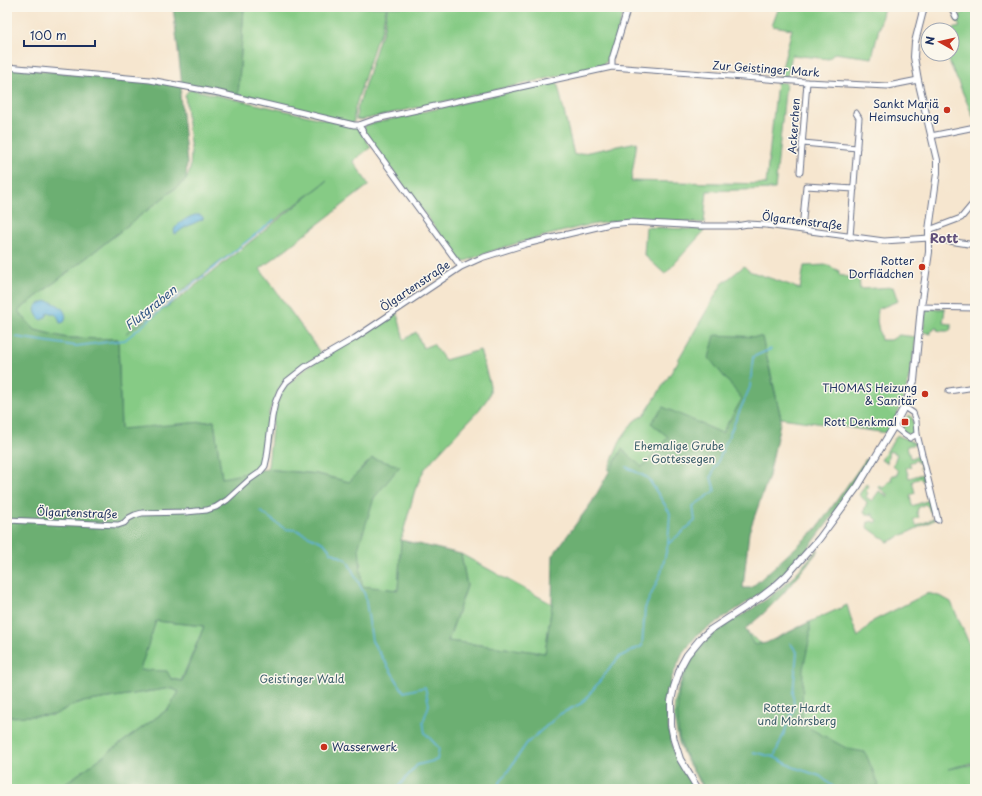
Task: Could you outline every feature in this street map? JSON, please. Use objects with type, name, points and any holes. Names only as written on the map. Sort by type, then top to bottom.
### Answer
[{"type":"street","points":[[612,67],[612,59],[628,7]]},
{"type":"street","points":[[698,789],[680,759],[671,725],[671,702],[681,666],[687,655],[701,638],[710,630],[761,597],[787,575],[819,539],[858,486],[894,426],[904,407],[914,381],[921,307],[929,252],[929,230],[937,173],[937,160],[914,57],[915,42],[924,7]]},
{"type":"street","points":[[951,7],[956,17]]},
{"type":"street","points":[[7,67],[150,80],[219,93],[354,125],[360,125],[365,135],[460,267]]},
{"type":"street","name":"Zur Geistinger Mark","points":[[360,125],[376,119],[612,67],[807,82],[888,86],[918,80]]},
{"type":"street","name":"Ackerchen","points":[[800,172],[807,82]]},
{"type":"street","points":[[850,237],[859,118],[856,113]]},
{"type":"street","points":[[931,136],[975,126]]},
{"type":"street","points":[[802,144],[857,148]]},
{"type":"street","points":[[802,230],[806,186],[854,189]]},
{"type":"street","points":[[929,230],[961,218],[970,206],[975,204]]},
{"type":"street","name":"Ölgartenstraße","points":[[7,520],[110,526],[124,523],[135,515],[198,512],[216,507],[227,500],[259,473],[265,466],[275,403],[286,382],[305,366],[355,338],[460,267],[481,258],[526,244],[610,224],[631,222],[700,226],[736,226],[748,224],[775,226],[884,241],[929,238],[975,245]]},
{"type":"street","points":[[921,307],[975,308]]},
{"type":"street","points":[[949,391],[975,387]]},
{"type":"street","points":[[904,407],[913,413],[916,421],[917,434],[938,520]]},
{"type":"street","points":[[894,426],[905,436],[910,438],[917,434]]},
{"type":"green space","name":"Geistinger Wald","points":[[173,7],[244,7],[238,96],[182,86],[180,95],[187,163],[186,180],[18,311],[35,330],[67,338],[118,339],[121,429],[214,421],[222,478],[266,469],[317,474],[349,482],[372,458],[400,466],[374,498],[359,546],[362,586],[398,590],[401,540],[461,554],[467,586],[448,641],[545,653],[552,604],[553,555],[592,502],[622,449],[642,467],[668,437],[651,423],[663,407],[722,433],[742,399],[709,358],[715,335],[762,337],[781,418],[769,476],[749,532],[743,588],[751,588],[817,528],[866,459],[871,461],[851,492],[805,553],[784,574],[754,598],[697,635],[683,653],[671,679],[667,708],[669,732],[675,756],[694,789],[58,789],[168,709],[179,692],[171,688],[77,703],[54,715],[7,717],[7,67],[182,85]],"holes":[[[156,621],[204,626],[182,681],[171,679],[167,671],[140,670]]]},
{"type":"green space","points":[[244,7],[387,7],[381,33],[376,41],[355,108],[354,122],[352,123],[238,96]]},
{"type":"green space","points":[[388,7],[625,7],[610,59],[599,67],[361,120],[356,119],[357,110],[379,40],[383,32]]},
{"type":"green space","points":[[779,7],[884,7],[872,58],[834,53],[829,59],[792,55],[787,77],[780,76],[792,29],[772,26]]},
{"type":"green space","points":[[965,7],[975,7],[975,121],[949,62],[960,62],[960,22],[957,22],[955,18],[967,11]]},
{"type":"green space","points":[[557,81],[574,155],[637,142],[631,181],[766,184],[777,82],[786,83],[775,189],[707,191],[704,223],[627,219],[584,226],[521,242],[463,262],[456,256],[364,132],[364,127],[366,125]]},
{"type":"green space","points":[[189,90],[194,90],[357,127],[371,147],[353,161],[369,185],[260,269],[322,355],[308,362],[285,379],[279,389],[269,412],[268,437],[259,471],[222,479],[214,421],[121,430],[118,339],[67,338],[35,330],[18,311],[186,180],[190,170],[191,153],[185,95]],"holes":[[[327,181],[177,300],[126,333]]]},
{"type":"green space","points":[[646,227],[705,230],[665,274],[644,255]]},
{"type":"green space","name":"Ehemalige Grube - Gottessegen","points":[[827,265],[839,271],[839,275],[852,278],[852,275],[859,275],[860,289],[893,287],[898,301],[878,309],[877,321],[881,340],[891,340],[899,335],[916,337],[907,387],[899,411],[887,433],[781,418],[766,352],[757,376],[500,789],[613,471],[608,470],[621,439],[634,421],[645,414],[679,360],[722,284],[744,266],[749,271],[800,289],[804,266]]},
{"type":"green space","points":[[926,309],[945,309],[943,323],[951,324],[951,329],[949,331],[942,331],[934,328],[934,330],[931,331],[931,334],[923,332]]},
{"type":"green space","points":[[397,312],[404,340],[416,332],[423,348],[433,344],[445,360],[480,350],[490,385],[490,392],[488,398],[479,410],[424,470],[415,490],[401,540],[398,590],[373,588],[392,614],[252,496],[318,532],[372,458],[349,482],[317,474],[266,469],[268,466],[274,411],[284,388],[307,367]]},
{"type":"green space","points":[[909,415],[912,417],[915,430],[913,434],[910,435],[901,429]]},
{"type":"green space","points":[[897,435],[917,444],[907,446],[910,458],[920,456],[922,468],[920,469],[921,467],[917,460],[909,463],[911,466],[906,468],[909,478],[923,474],[925,480],[922,481],[921,478],[912,481],[915,493],[910,495],[912,506],[929,500],[932,511],[930,512],[928,506],[925,504],[918,508],[917,513],[919,517],[913,520],[917,526],[934,518],[934,520],[888,542],[867,527],[868,522],[872,521],[876,523],[878,520],[873,517],[873,514],[871,514],[871,516],[865,513],[864,511],[867,502],[859,495],[866,484],[869,486],[866,491],[868,493],[866,497],[872,501],[879,491],[886,495],[887,498],[887,494],[878,487],[879,485],[883,488],[890,480],[892,480],[891,478],[893,475],[897,475],[898,471],[893,466],[897,454],[889,451],[887,463],[881,460]]},
{"type":"green space","points":[[818,549],[819,550],[782,595],[745,629],[754,645],[766,643],[810,622],[810,637],[803,669],[802,724],[848,749],[865,752],[879,785],[873,789],[705,789],[684,753],[679,737],[677,714],[679,690],[686,672],[693,658],[710,637],[767,599],[789,581]]},
{"type":"green space","points":[[461,554],[552,604],[545,653],[448,641],[467,586]]},
{"type":"green space","name":"Rotter Hardt und Mohrsberg","points":[[928,593],[942,597],[951,602],[975,657],[975,762],[948,769],[975,764],[975,789],[704,789],[681,749],[676,728],[674,708],[678,688],[687,666],[695,652],[711,635],[734,617],[750,635],[759,642],[769,644],[797,628],[847,605],[858,637],[873,621]]},
{"type":"green space","points":[[156,621],[204,626],[181,681],[139,671]]},
{"type":"green space","points":[[171,688],[179,692],[168,709],[58,789],[7,789],[7,717],[54,715],[77,703]]},
{"type":"water","points":[[195,215],[200,215],[203,219],[175,234],[174,230],[178,225]]},
{"type":"water","points":[[48,301],[62,308],[65,314],[64,322],[60,323],[58,316],[53,313],[48,313],[46,317],[41,320],[35,310],[37,305]]},
{"type":"waterway","name":"Flutgraben","points":[[16,337],[76,346],[125,340],[274,220]]},
{"type":"waterway","points":[[668,544],[695,521],[693,506],[715,491],[711,477],[750,387],[753,357],[771,349]]},
{"type":"waterway","points":[[499,789],[499,784],[527,743],[560,714],[582,703],[619,657],[642,646],[645,608],[661,573],[668,544],[670,513],[648,478],[626,467]]},
{"type":"waterway","points":[[260,511],[285,529],[296,530],[324,543],[331,552],[347,560],[365,595],[372,641],[404,692],[425,687],[429,705],[423,722],[425,733],[439,748],[437,760],[417,765],[398,787],[398,789]]},
{"type":"waterway","points":[[774,757],[794,709],[793,693],[797,652],[790,643]]},
{"type":"waterway","points":[[753,752],[774,757],[793,767],[820,776],[836,789]]},
{"type":"place","name":"Sankt Mariä Heimsuchung","points":[[947,110]]},
{"type":"place","name":"Rotter Dorflädchen","points":[[922,267]]},
{"type":"place","name":"THOMAS Heizung & Sanitär","points":[[925,394]]},
{"type":"place","name":"Rott Denkmal","points":[[905,422]]},
{"type":"place","name":"Wasserwerk","points":[[324,747]]},
{"type":"district","name":"Rott","points":[[944,238]]}]
